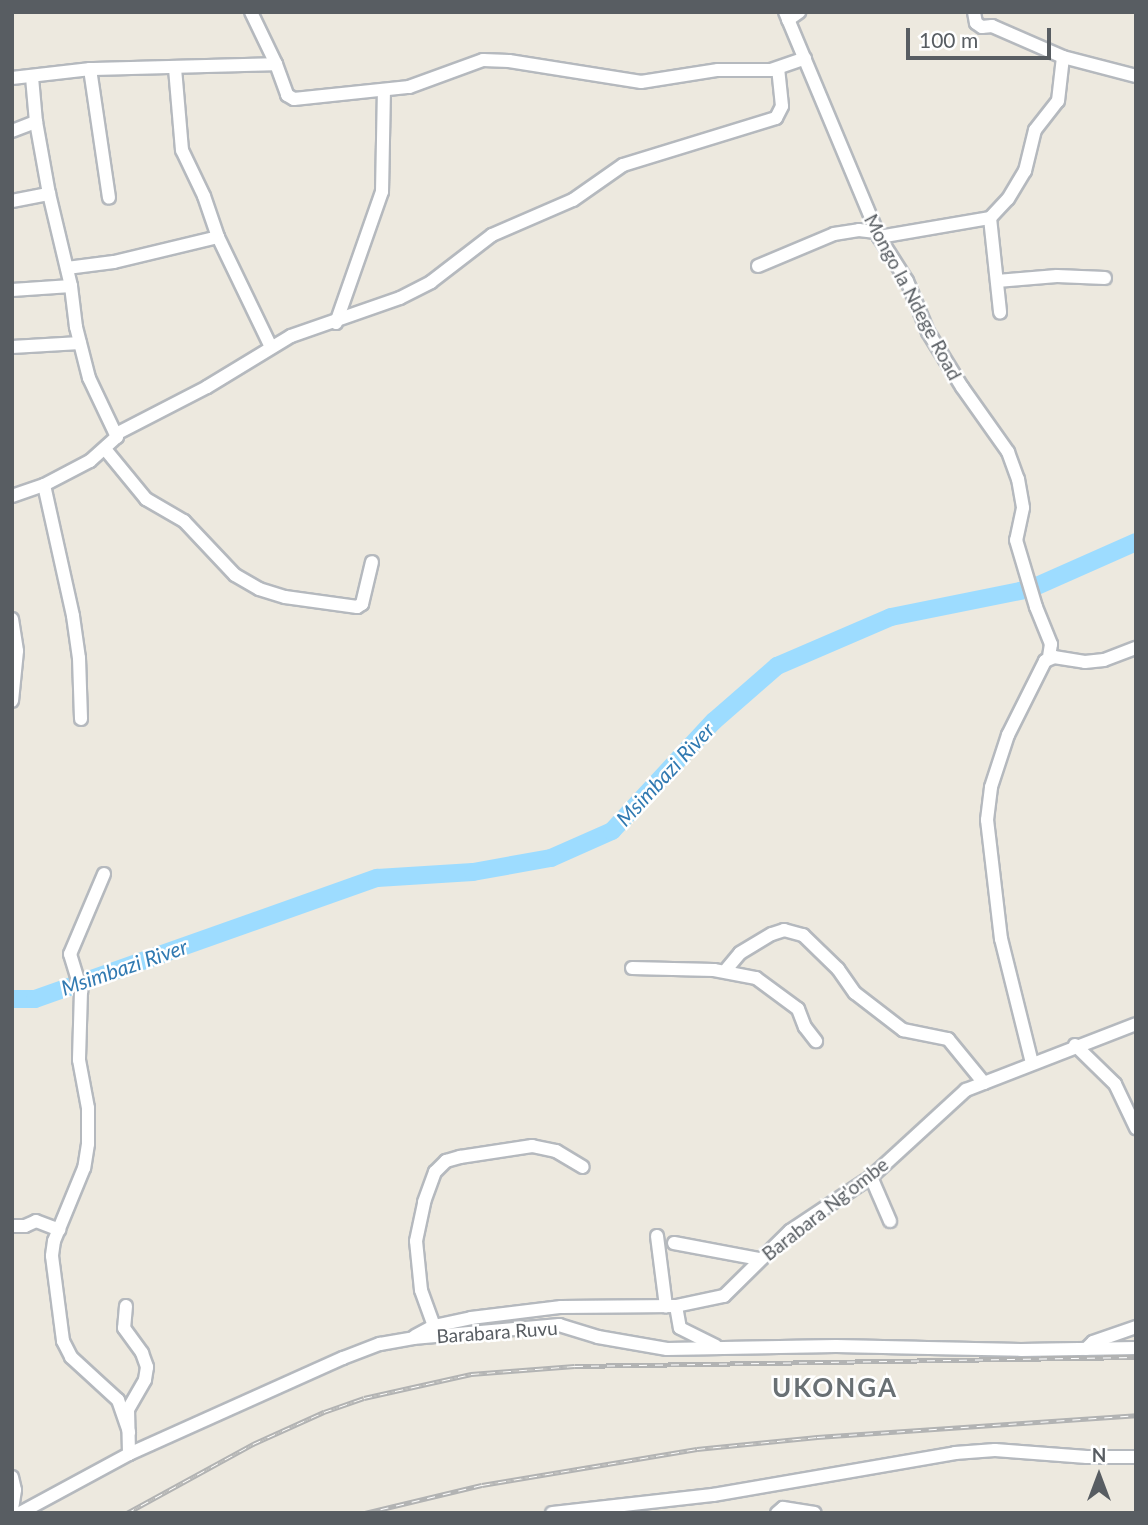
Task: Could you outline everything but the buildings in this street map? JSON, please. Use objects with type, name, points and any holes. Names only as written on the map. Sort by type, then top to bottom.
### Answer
[{"type":"street","points":[[251,12],[290,98],[384,92],[409,87],[483,60],[509,61],[641,82],[718,70],[778,69],[805,58]]},
{"type":"street","points":[[786,16],[799,12]]},
{"type":"street","points":[[974,12],[976,23],[982,27],[992,26],[1063,57],[1136,76]]},
{"type":"street","name":"Mongo la Ndege Road","points":[[786,16],[878,235],[907,281],[928,332],[962,387],[1008,452],[1018,479],[1023,508],[1016,540],[1036,607],[1051,643],[1049,657]]},
{"type":"street","points":[[758,265],[834,234],[859,230],[878,235],[990,218],[1026,171],[1035,130],[1058,101],[1063,57]]},
{"type":"street","points":[[12,78],[90,69],[276,64]]},
{"type":"street","points":[[175,68],[182,150],[204,196],[218,237],[271,347]]},
{"type":"street","points":[[90,69],[109,198]]},
{"type":"street","points":[[116,434],[207,387],[291,336],[335,323],[400,298],[431,282],[492,234],[573,200],[623,165],[776,118],[782,106],[778,69]]},
{"type":"street","points":[[12,496],[44,485],[90,461],[115,440],[116,434],[89,378],[80,343],[71,286],[49,194],[36,122],[32,77]]},
{"type":"street","points":[[335,323],[382,192],[384,92]]},
{"type":"street","points":[[12,131],[36,122]]},
{"type":"street","points":[[12,201],[49,194]]},
{"type":"street","points":[[990,218],[1000,312]]},
{"type":"street","points":[[67,268],[114,262],[218,237]]},
{"type":"street","points":[[997,281],[1057,276],[1105,278]]},
{"type":"street","points":[[12,290],[71,286]]},
{"type":"street","points":[[12,347],[80,343]]},
{"type":"street","points":[[105,449],[146,499],[184,521],[235,575],[259,589],[285,597],[357,607],[362,604],[372,562]]},
{"type":"street","points":[[44,485],[73,616],[79,657],[81,719]]},
{"type":"street","points":[[12,619],[17,651],[12,701]]},
{"type":"street","points":[[1032,1063],[1002,939],[987,820],[991,787],[1008,735],[1039,670],[1049,657],[1085,662],[1104,660],[1136,648]]},
{"type":"street","points":[[104,874],[70,954],[82,1002],[79,1060],[88,1108],[88,1144],[85,1168],[59,1230],[52,1256],[63,1341],[71,1357],[118,1400],[128,1432]]},
{"type":"street","points":[[724,971],[740,953],[772,934],[784,930],[803,935],[838,969],[855,993],[903,1030],[948,1039],[984,1083]]},
{"type":"street","points":[[632,968],[724,971],[756,978],[780,993],[798,1009],[805,1027],[816,1041]]},
{"type":"street","name":"Barabara Ng'ombe","points":[[413,1338],[434,1326],[454,1320],[561,1307],[671,1306],[724,1296],[790,1231],[871,1177],[966,1090],[1076,1045],[1136,1024]]},
{"type":"street","points":[[1076,1045],[1115,1084],[1136,1128]]},
{"type":"street","points":[[434,1326],[421,1290],[416,1241],[424,1202],[446,1161],[532,1146],[556,1152],[583,1167]]},
{"type":"street","points":[[871,1177],[890,1221]]},
{"type":"street","points":[[12,1226],[25,1226],[36,1221],[59,1230]]},
{"type":"street","points":[[657,1236],[671,1306],[680,1328],[694,1338],[723,1349]]},
{"type":"street","points":[[674,1243],[759,1259]]},
{"type":"street","points":[[126,1307],[124,1328],[142,1353],[147,1367],[145,1380],[128,1409],[128,1454]]},
{"type":"street","name":"Barabara Ruvu","points":[[20,1513],[128,1454],[343,1358],[380,1345],[413,1338],[559,1325],[636,1345],[667,1349],[836,1346],[1136,1348]]},
{"type":"street","points":[[1086,1349],[1093,1342],[1136,1327]]},
{"type":"street","points":[[552,1513],[713,1495],[955,1453],[995,1450],[1087,1457],[1136,1457]]},
{"type":"street","points":[[12,1477],[15,1490],[12,1508]]},
{"type":"street","points":[[777,1513],[783,1508],[815,1513]]},
{"type":"waterway","name":"Msimbazi River","points":[[12,999],[35,999],[377,878],[473,872],[551,858],[612,831],[714,721],[777,666],[891,617],[1030,589],[1136,542]]},
{"type":"railway","points":[[127,1513],[253,1444],[324,1412],[364,1398],[471,1374],[575,1366],[1136,1357]]},
{"type":"railway","points":[[365,1513],[482,1485],[697,1449],[817,1437],[1136,1415]]},
{"type":"district","name":"UKONGA","points":[[835,1388]]}]
